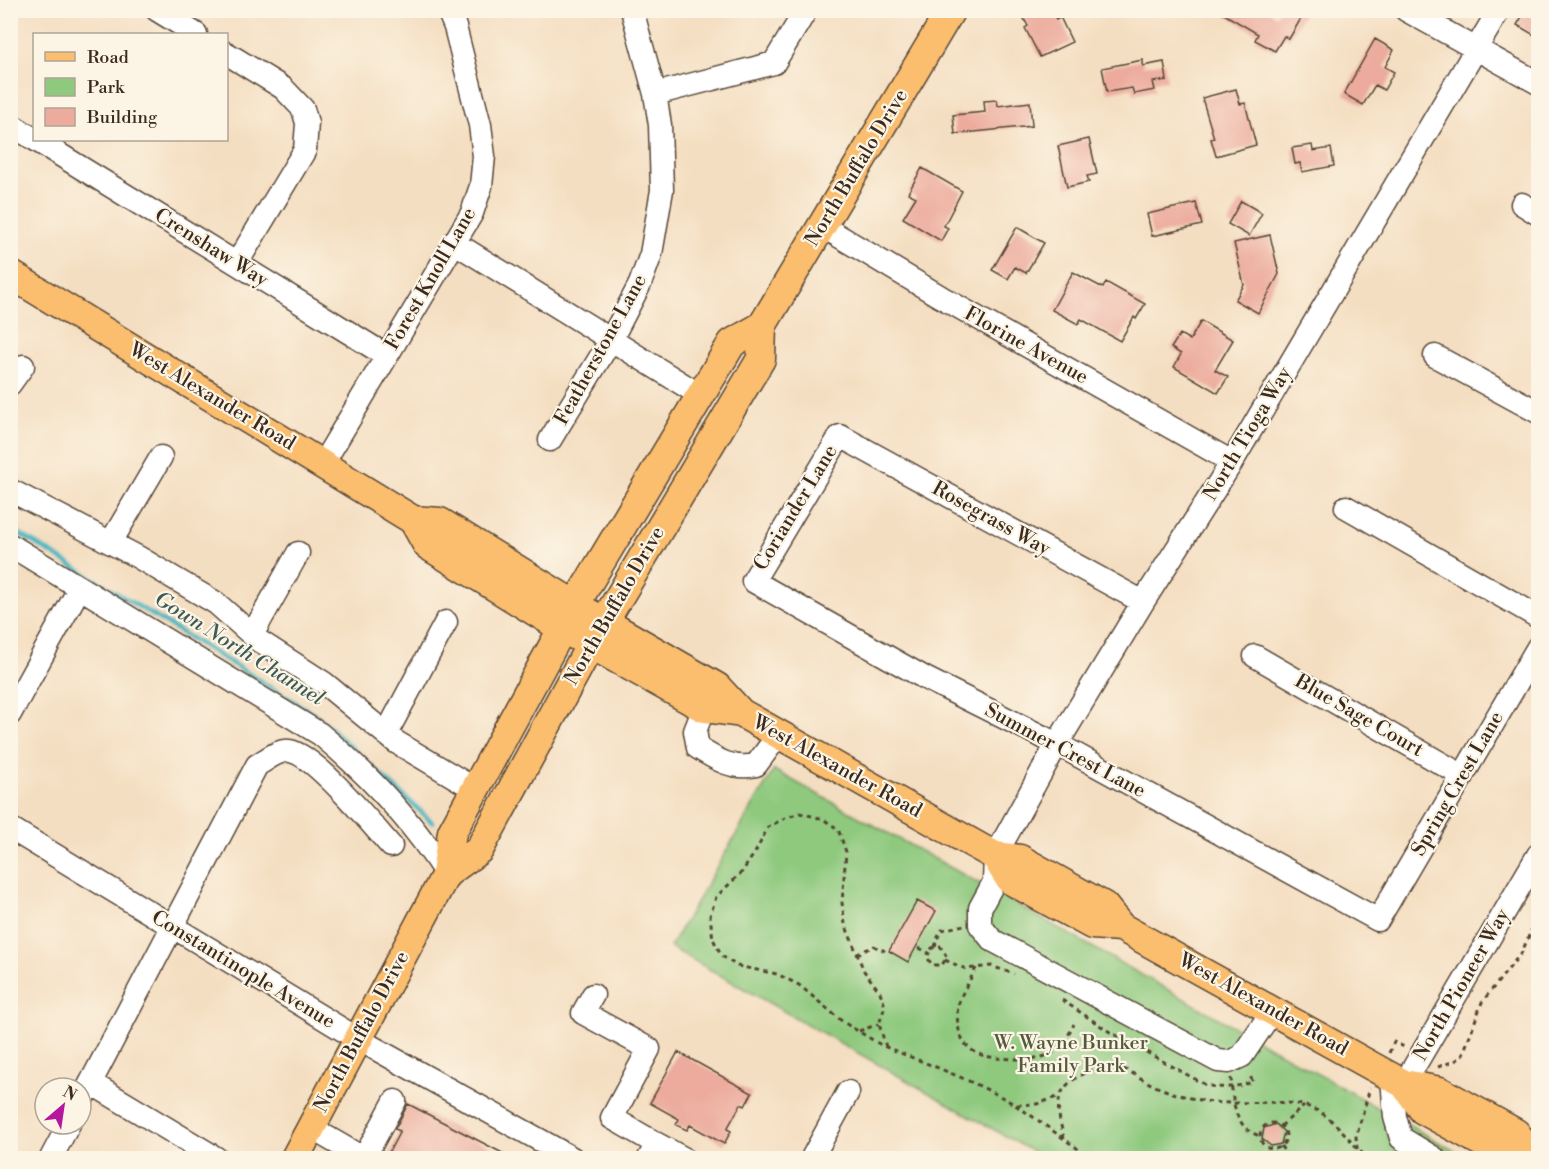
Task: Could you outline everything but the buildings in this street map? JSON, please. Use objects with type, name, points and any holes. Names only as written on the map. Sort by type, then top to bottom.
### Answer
[{"type":"main road","name":"North Buffalo Drive","points":[[446,874],[479,850],[598,633],[761,359],[762,326],[951,10]]},
{"type":"main road","name":"West Alexander Road","points":[[10,274],[413,520],[440,522],[569,616],[598,633],[704,708],[741,713]]},
{"type":"main road","name":"North Buffalo Drive","points":[[295,1158],[446,874],[452,832],[569,616],[732,343],[762,326]]},
{"type":"main road","name":"West Alexander Road","points":[[598,633],[717,687],[741,713],[995,856],[1010,880],[1092,925],[1121,927],[1273,1010],[1398,1080],[1423,1110],[1503,1154],[1535,1157]]},
{"type":"street","points":[[157,10],[194,33]]},
{"type":"street","name":"Forest Knoll Lane","points":[[322,465],[455,243],[475,204],[481,186],[484,156],[480,125],[455,27],[448,10]]},
{"type":"street","name":"Featherstone Lane","points":[[550,440],[612,338],[640,284],[653,243],[662,190],[660,125],[655,94],[632,10]]},
{"type":"street","points":[[655,94],[774,63],[806,10]]},
{"type":"street","points":[[1406,10],[1539,83]]},
{"type":"street","name":"North Tioga Way","points":[[995,856],[1058,744],[1143,602],[1232,462],[1499,10]]},
{"type":"street","points":[[228,54],[283,88],[303,109],[307,123],[305,150],[237,264]]},
{"type":"street","name":"Crenshaw Way","points":[[10,124],[33,138]]},
{"type":"street","name":"Crenshaw Way","points":[[38,141],[387,356]]},
{"type":"street","name":"Florine Avenue","points":[[822,226],[941,297],[1232,462]]},
{"type":"street","points":[[455,243],[612,338],[700,395]]},
{"type":"street","points":[[1435,356],[1539,412]]},
{"type":"street","name":"Coriander Lane","points":[[753,580],[840,436]]},
{"type":"street","name":"Rosegrass Way","points":[[840,436],[1143,602]]},
{"type":"street","points":[[111,542],[160,457]]},
{"type":"street","points":[[10,490],[111,542],[216,603],[252,634],[324,682],[417,756],[475,789]]},
{"type":"street","points":[[1346,507],[1539,617]]},
{"type":"street","points":[[10,545],[320,734],[350,760],[425,841],[446,874]]},
{"type":"street","points":[[252,634],[298,553]]},
{"type":"street","name":"Summer Crest Lane","points":[[753,580],[925,678],[1058,744],[1378,920]]},
{"type":"street","points":[[10,714],[74,598]]},
{"type":"street","points":[[387,734],[446,622]]},
{"type":"street","name":"Spring Crest Lane","points":[[1378,920],[1539,646]]},
{"type":"street","name":"Blue Sage Court","points":[[1256,656],[1463,776]]},
{"type":"street","points":[[704,708],[695,731],[698,748],[715,759],[742,768],[756,765],[779,734]]},
{"type":"street","points":[[93,1079],[257,765],[279,752],[290,751],[301,755],[320,770],[392,846]]},
{"type":"street","name":"Constantinople Avenue","points":[[10,828],[358,1039],[572,1158]]},
{"type":"street","name":"North Pioneer Way","points":[[1398,1080],[1539,855]]},
{"type":"street","points":[[995,856],[994,882],[980,908],[980,925],[992,940],[1218,1061],[1229,1062],[1242,1056],[1273,1010]]},
{"type":"street","points":[[593,995],[583,1013],[649,1049],[612,1118],[653,1151],[683,1158]]},
{"type":"street","points":[[1398,1080],[1395,1117],[1401,1138],[1434,1158]]},
{"type":"street","points":[[812,1158],[848,1092]]},
{"type":"street","points":[[93,1096],[216,1158]]},
{"type":"street","points":[[311,1128],[363,1158],[394,1101]]},
{"type":"street","points":[[51,1158],[63,1136]]},
{"type":"path","points":[[886,1047],[879,1024],[885,1006],[880,992],[864,971],[845,924],[842,903],[846,852],[838,830],[823,819],[800,813],[785,818],[768,827],[742,872],[716,897],[710,916],[713,939],[722,956],[737,966],[777,974],[799,985],[843,1022],[886,1047],[1015,1105],[1091,1158]]},
{"type":"path","points":[[856,954],[874,946],[885,951]]},
{"type":"path","points":[[940,946],[947,957],[942,965],[932,965],[927,957],[929,953],[932,948],[940,946]]},
{"type":"path","points":[[919,948],[929,953]]},
{"type":"path","points":[[977,968],[958,1003],[960,1038],[970,1050],[982,1056],[996,1058],[1043,1057],[1058,1049],[1068,1037],[1074,1024]]},
{"type":"path","points":[[859,1031],[879,1024]]},
{"type":"path","points":[[1229,1062],[1234,1110],[1248,1131],[1260,1136]]},
{"type":"path","points":[[1015,1105],[1037,1104],[1060,1096],[1078,1077],[1097,1068],[1112,1066],[1122,1068],[1175,1094],[1207,1102],[1277,1103],[1314,1109],[1344,1131],[1356,1148],[1367,1158]]},
{"type":"path","points":[[1060,1096],[1059,1117],[1064,1139]]},
{"type":"path","points":[[1281,1126],[1304,1106]]},
{"type":"path","points":[[1281,1146],[1270,1150],[1259,1140],[1262,1126],[1276,1122],[1286,1131],[1281,1146],[1288,1158]]},
{"type":"green space","name":"W. Wayne Bunker Family Park","points":[[774,770],[1467,1158],[1044,1158],[670,947]]},
{"type":"waterway","name":"Gown North Channel","points":[[10,528],[316,715],[432,822]]}]
